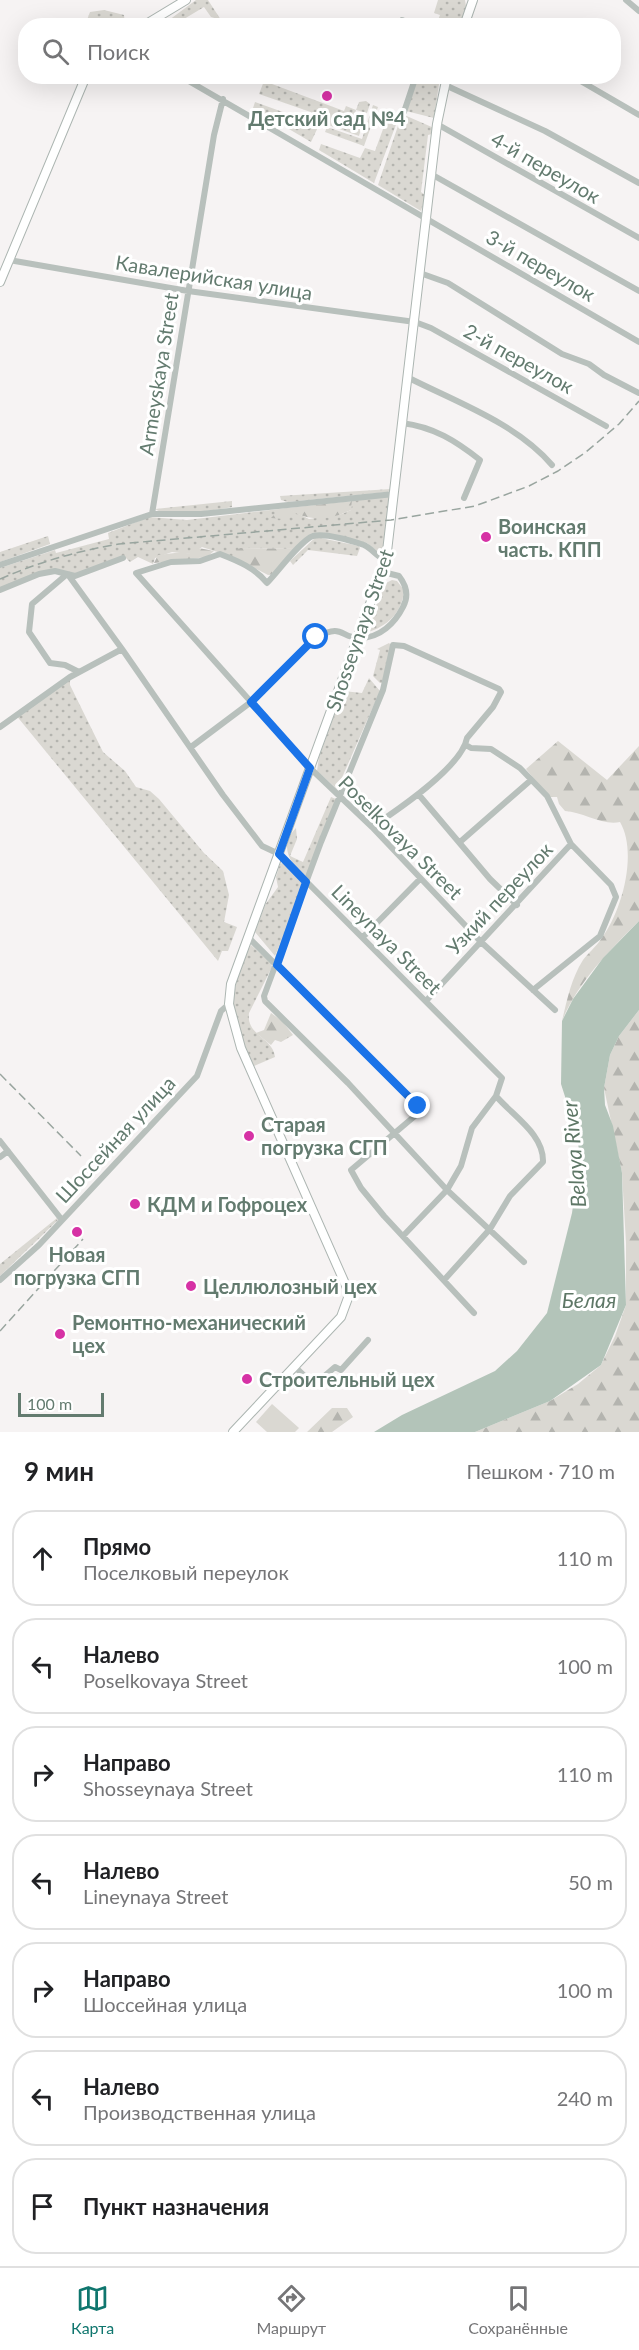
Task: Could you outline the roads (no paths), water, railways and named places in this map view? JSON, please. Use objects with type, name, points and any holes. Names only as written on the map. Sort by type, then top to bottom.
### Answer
[{"type":"main road","points":[[157,18],[186,0]]},
{"type":"main road","points":[[467,18],[473,0]]},
{"type":"main road","points":[[0,282],[83,84]]},
{"type":"main road","name":"Shosseynaya Street","points":[[233,1432],[341,1317],[348,1298],[347,1288],[232,1025],[229,1004],[231,984],[386,560],[415,322],[425,218],[437,124],[445,84]]},
{"type":"street","points":[[626,0],[639,12]]},
{"type":"street","name":"3-й переулок","points":[[195,84],[639,342]]},
{"type":"street","points":[[404,112],[414,84]]},
{"type":"street","points":[[452,84],[545,131],[639,183]]},
{"type":"street","points":[[586,84],[639,115]]},
{"type":"street","name":"Armeyskaya Street","points":[[152,514],[214,135],[223,99]]},
{"type":"street","name":"4-й переулок","points":[[437,124],[639,238]]},
{"type":"street","points":[[431,174],[639,291]]},
{"type":"street","name":"Кавалерийская улица","points":[[9,260],[188,291],[415,322]]},
{"type":"street","points":[[420,273],[448,283],[562,354],[588,364],[603,375],[639,393]]},
{"type":"street","name":"2-й переулок","points":[[415,322],[452,340],[606,426]]},
{"type":"street","points":[[407,377],[498,423],[536,447],[552,465]]},
{"type":"street","points":[[402,423],[424,426],[435,431],[455,441],[480,460],[464,498]]},
{"type":"street","points":[[0,565],[152,514],[201,514],[394,494]]},
{"type":"street","name":"Poselkovaya Street","points":[[386,560],[376,557],[370,548],[362,544],[318,536],[304,543],[267,583],[260,574],[248,566],[220,554],[200,561],[163,564],[136,573],[310,768],[372,827],[482,942],[555,1010]]},
{"type":"street","points":[[0,590],[39,574],[55,571],[67,575],[83,574],[123,558]]},
{"type":"street","points":[[191,747],[251,702],[316,637],[329,631],[340,630],[359,638],[378,633],[394,624],[405,603],[405,583],[399,576],[383,572]]},
{"type":"street","points":[[67,575],[32,604],[29,632],[50,663],[65,665],[79,672]]},
{"type":"street","name":"Lineynaya Street","points":[[67,575],[122,649],[223,795],[262,846],[279,854],[502,1078],[495,1096]]},
{"type":"street","points":[[372,827],[419,795],[466,745],[467,738],[493,706],[501,692],[404,646],[393,645],[384,690],[306,882],[265,1001],[348,1083],[447,1190],[524,1262]]},
{"type":"street","points":[[0,727],[15,714],[79,672],[122,649]]},
{"type":"street","points":[[466,745],[471,748],[491,749],[520,768],[547,796],[571,844],[611,885],[616,897],[600,936],[533,990]]},
{"type":"street","points":[[460,842],[531,780]]},
{"type":"street","points":[[419,795],[490,879],[517,905]]},
{"type":"street","name":"Узкий переулок","points":[[426,1001],[571,844]]},
{"type":"street","points":[[363,937],[420,879]]},
{"type":"street","points":[[248,937],[418,1106],[419,1111],[416,1114],[351,1170],[361,1188],[474,1313]]},
{"type":"street","name":"Шоссейная улица","points":[[0,1280],[62,1220],[197,1076],[221,1011],[229,1004]]},
{"type":"street","points":[[403,1236],[447,1190],[461,1166],[472,1128],[495,1096],[539,1140],[543,1149],[543,1162],[510,1196],[490,1229],[445,1279]]},
{"type":"street","points":[[0,1141],[62,1220]]},
{"type":"street","points":[[0,1157],[8,1151]]},
{"type":"street","points":[[295,1367],[314,1385],[335,1366],[342,1370],[369,1340]]},
{"type":"water","name":"Белая","points":[[639,921],[639,1010],[619,1036],[610,1055],[604,1088],[605,1105],[613,1126],[622,1173],[626,1305],[601,1365],[550,1401],[475,1432],[374,1432],[402,1415],[495,1371],[517,1351],[547,1313],[572,1213],[580,1156],[576,1131],[561,1084],[562,1021],[573,999],[603,958]]},
{"type":"railway","points":[[0,579],[58,558],[119,544],[391,520],[475,506],[529,486],[558,471],[586,452],[619,424],[639,401]]},
{"type":"railway","points":[[0,1074],[81,1156]]},
{"type":"railway","points":[[0,1331],[83,1239]]},
{"type":"place","name":"Детский сад №4","points":[[327,96]]},
{"type":"place","name":"Воинская часть. КПП","points":[[486,537]]},
{"type":"place","name":"Старая погрузка СГП","points":[[249,1136]]},
{"type":"place","name":"КДМ и Гофроцех","points":[[135,1204]]},
{"type":"place","name":"Новая погрузка СГП","points":[[77,1232]]},
{"type":"place","name":"Целлюлозный цех","points":[[191,1286]]},
{"type":"place","name":"Ремонтно-механический цех","points":[[60,1334]]},
{"type":"place","name":"Строительный цех","points":[[247,1379]]},
{"type":"water label","name":"Belaya River","points":[[573,1154]]}]
